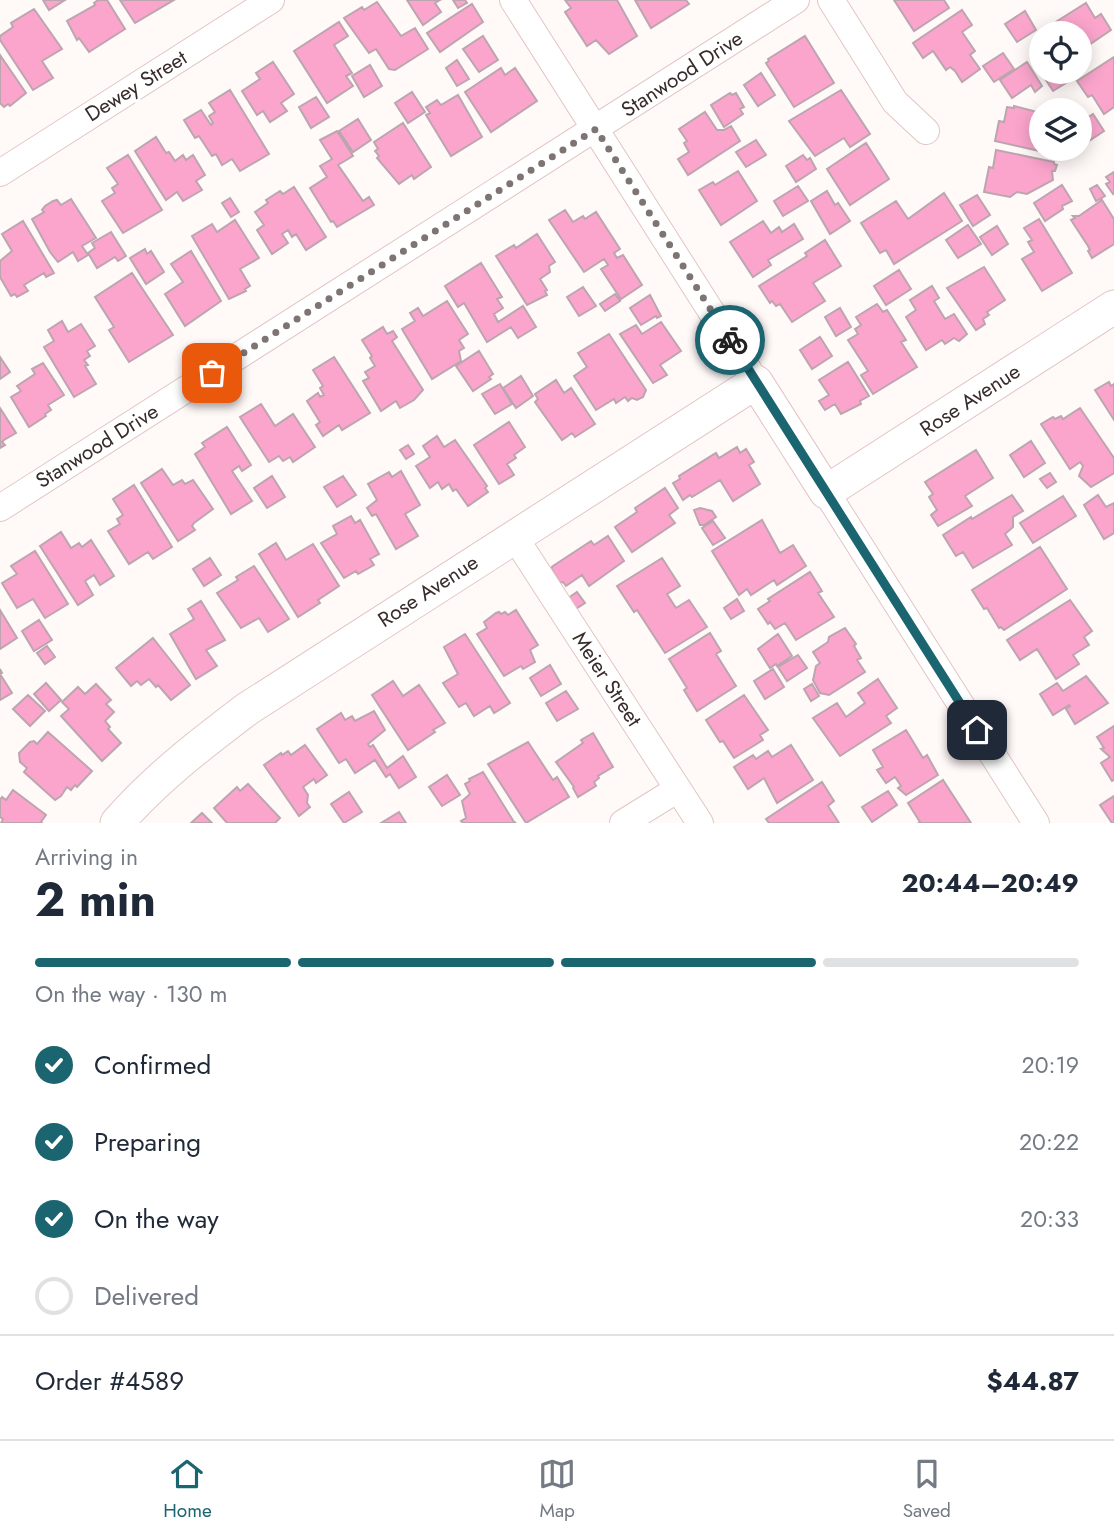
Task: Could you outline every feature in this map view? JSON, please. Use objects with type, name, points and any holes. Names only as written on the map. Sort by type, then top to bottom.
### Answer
[{"type":"street","name":"Dewey Street","points":[[0,173],[271,0]]},
{"type":"street","points":[[513,0],[1036,823]]},
{"type":"street","name":"Stanwood Drive","points":[[0,508],[796,0]]},
{"type":"street","points":[[831,0],[895,102],[926,131]]},
{"type":"street","name":"Rose Avenue","points":[[826,492],[1114,307]]},
{"type":"street","name":"Rose Avenue","points":[[117,823],[138,798],[247,709],[756,382]]},
{"type":"street","name":"Meier Street","points":[[514,536],[700,823]]},
{"type":"street","points":[[623,823],[678,789]]},
{"type":"building","points":[[43,0],[65,0],[49,10]]},
{"type":"building","points":[[98,0],[107,0],[125,29],[89,52],[79,38],[77,40],[67,21],[95,5]]},
{"type":"building","points":[[120,0],[174,0],[135,23]]},
{"type":"building","points":[[407,0],[440,0],[435,3],[441,12],[423,25]]},
{"type":"building","points":[[453,0],[465,0],[467,3],[458,8]]},
{"type":"building","points":[[565,0],[617,0],[637,36],[609,54],[596,40],[587,46],[565,12],[571,8]]},
{"type":"building","points":[[635,0],[686,0],[689,4],[651,28]]},
{"type":"building","points":[[894,0],[944,0],[949,8],[914,31]]},
{"type":"building","points":[[377,2],[401,36],[415,28],[428,49],[395,70],[389,69],[376,49],[369,53],[344,18]]},
{"type":"building","points":[[1086,3],[1095,18],[1101,14],[1111,30],[1092,43],[1092,21],[1057,21]]},
{"type":"building","points":[[472,4],[483,22],[440,52],[427,33]]},
{"type":"building","points":[[34,9],[62,49],[42,61],[53,78],[33,90],[0,36],[13,27],[11,23]]},
{"type":"building","points":[[962,10],[972,25],[962,32],[975,51],[970,55],[980,69],[962,82],[950,67],[946,70],[933,51],[923,58],[913,43]]},
{"type":"building","points":[[1025,11],[1031,21],[1029,34],[1017,42],[1005,24]]},
{"type":"building","points":[[339,22],[348,36],[334,45],[352,73],[346,76],[353,86],[327,103],[294,51]]},
{"type":"building","points":[[483,36],[498,60],[479,72],[463,49]]},
{"type":"building","points":[[805,36],[834,83],[794,107],[766,63],[768,59]]},
{"type":"building","points":[[1003,53],[1014,69],[994,82],[983,66]]},
{"type":"building","points":[[0,55],[26,93],[10,106],[8,104],[4,107],[0,103]]},
{"type":"building","points":[[1114,57],[1114,107],[1104,114],[1092,95],[1088,97],[1079,84],[1092,84],[1092,71]]},
{"type":"building","points":[[457,60],[469,79],[457,86],[446,68]]},
{"type":"building","points":[[273,62],[294,94],[281,103],[287,111],[270,122],[263,111],[257,115],[242,91],[260,79],[256,73]]},
{"type":"building","points":[[1027,62],[1029,84],[1042,86],[1035,92],[1031,85],[1012,98],[1000,80]]},
{"type":"building","points":[[370,65],[382,86],[364,97],[352,76]]},
{"type":"building","points":[[501,68],[505,75],[515,68],[537,101],[491,132],[465,92]]},
{"type":"building","points":[[761,73],[775,95],[758,106],[744,85]]},
{"type":"building","points":[[1048,84],[1064,84],[1053,91]]},
{"type":"building","points":[[230,90],[269,154],[240,171],[232,159],[222,165],[216,154],[212,156],[199,136],[195,138],[184,120],[201,110],[211,125],[213,123],[209,116],[215,112],[209,103]]},
{"type":"building","points":[[841,90],[870,134],[850,147],[844,138],[815,156],[789,121]]},
{"type":"building","points":[[412,92],[425,112],[408,123],[395,103]]},
{"type":"building","points":[[730,93],[736,93],[744,107],[740,109],[743,114],[724,127],[711,105]]},
{"type":"building","points":[[458,95],[482,137],[451,156],[426,115],[430,113],[426,107],[437,100],[441,105]]},
{"type":"building","points":[[316,97],[329,117],[311,128],[299,107]]},
{"type":"building","points":[[1007,107],[1029,110],[1029,149],[995,141],[999,121],[1004,122]]},
{"type":"building","points":[[705,112],[717,130],[731,126],[740,141],[688,175],[678,159],[689,152],[684,143],[687,141],[679,129]]},
{"type":"building","points":[[1092,115],[1104,131],[1092,139]]},
{"type":"building","points":[[358,119],[371,140],[353,152],[339,131]]},
{"type":"building","points":[[403,123],[431,167],[414,179],[412,175],[399,184],[377,158],[379,156],[375,151],[378,149],[374,142]]},
{"type":"building","points":[[337,131],[353,156],[338,165],[363,201],[369,197],[374,205],[337,227],[310,188],[327,177],[320,166],[332,159],[320,140]]},
{"type":"building","points":[[156,137],[175,161],[183,155],[186,160],[193,155],[205,175],[196,181],[202,190],[183,201],[177,192],[166,200],[135,151]]},
{"type":"building","points":[[756,140],[766,155],[746,167],[736,152]]},
{"type":"building","points":[[866,143],[889,179],[850,205],[827,169]]},
{"type":"building","points":[[996,150],[1029,157],[1029,161],[1049,161],[1057,165],[1055,171],[1052,171],[1053,180],[1027,194],[1017,192],[1010,197],[984,192],[989,167],[993,168]]},
{"type":"building","points":[[128,155],[162,210],[123,233],[102,201],[115,193],[112,188],[118,184],[107,168]]},
{"type":"building","points":[[803,155],[807,160],[810,158],[816,169],[796,182],[786,166]]},
{"type":"building","points":[[738,171],[757,201],[721,225],[699,190],[713,182],[715,185]]},
{"type":"building","points":[[1114,172],[1113,194],[1106,184],[1110,182],[1106,177]]},
{"type":"building","points":[[1062,185],[1072,201],[1045,221],[1034,203]]},
{"type":"building","points":[[1097,185],[1105,196],[1096,201],[1090,189]]},
{"type":"building","points":[[798,186],[808,201],[783,216],[774,201]]},
{"type":"building","points":[[294,187],[326,237],[306,250],[296,234],[292,237],[288,230],[282,234],[288,243],[272,254],[257,230],[264,225],[255,212],[268,203],[266,200],[280,191],[283,194]]},
{"type":"building","points":[[827,191],[835,205],[838,203],[850,221],[830,234],[811,201]]},
{"type":"building","points":[[944,193],[962,221],[894,264],[886,250],[880,253],[861,223],[896,201],[908,219]]},
{"type":"building","points":[[977,195],[990,215],[973,226],[960,205]]},
{"type":"building","points":[[230,198],[239,212],[231,217],[222,203]]},
{"type":"building","points":[[71,199],[96,238],[82,246],[88,255],[78,261],[73,252],[58,262],[32,219],[44,212],[42,210],[45,206],[53,201],[57,200],[61,205]]},
{"type":"building","points":[[1102,200],[1114,219],[1114,244],[1092,258],[1088,246],[1071,220],[1075,218],[1073,216],[1079,216]]},
{"type":"building","points":[[565,210],[573,222],[596,212],[620,249],[614,253],[617,258],[623,255],[642,285],[621,299],[601,269],[608,265],[604,259],[584,272],[549,220]]},
{"type":"building","points":[[1039,219],[1072,273],[1042,291],[1022,259],[1034,252],[1028,242],[1032,240],[1024,228]]},
{"type":"building","points":[[235,220],[259,258],[240,269],[250,286],[246,291],[229,299],[192,236],[212,224],[217,232]]},
{"type":"building","points":[[23,221],[54,273],[46,277],[44,273],[24,285],[28,291],[17,297],[15,294],[11,296],[0,277],[0,261],[12,251],[2,234]]},
{"type":"building","points":[[763,221],[771,233],[779,227],[782,232],[794,224],[803,239],[768,260],[771,265],[753,277],[730,242]]},
{"type":"building","points":[[968,225],[981,244],[958,258],[946,240]]},
{"type":"building","points":[[997,226],[1008,244],[992,255],[980,237]]},
{"type":"building","points":[[111,232],[126,256],[118,261],[115,257],[97,268],[88,253],[95,248],[92,243]]},
{"type":"building","points":[[537,234],[555,262],[549,266],[550,272],[540,279],[547,295],[527,305],[496,256],[514,245],[516,248]]},
{"type":"building","points":[[825,240],[841,266],[813,283],[825,301],[792,322],[780,304],[776,306],[772,301],[770,303],[759,286],[807,256],[805,253]]},
{"type":"building","points":[[145,249],[147,254],[151,251],[164,272],[146,284],[130,258]]},
{"type":"building","points":[[191,251],[221,301],[185,326],[165,294],[183,282],[171,264]]},
{"type":"building","points":[[481,263],[502,297],[497,299],[503,308],[494,314],[498,322],[523,306],[536,327],[518,338],[511,327],[487,342],[464,303],[458,307],[445,286]]},
{"type":"building","points":[[984,267],[1005,300],[987,312],[989,315],[983,319],[985,324],[976,330],[947,288]]},
{"type":"building","points":[[899,270],[911,289],[886,305],[874,286]]},
{"type":"building","points":[[132,273],[173,335],[129,362],[109,330],[114,327],[95,297]]},
{"type":"building","points":[[932,286],[939,298],[934,301],[945,319],[954,314],[967,334],[959,341],[954,338],[945,344],[942,340],[926,350],[906,317],[916,310],[910,300]]},
{"type":"building","points":[[583,287],[596,306],[579,316],[567,297]]},
{"type":"building","points":[[615,294],[620,301],[605,311],[600,304]]},
{"type":"building","points":[[650,295],[661,316],[641,325],[630,308]]},
{"type":"building","points":[[447,301],[468,334],[459,340],[464,348],[459,351],[461,361],[432,379],[402,329],[415,321],[410,313],[418,308],[423,316]]},
{"type":"building","points":[[877,304],[883,312],[887,310],[906,340],[901,342],[917,367],[873,394],[861,375],[868,371],[848,340],[858,334],[855,329],[861,325],[856,317]]},
{"type":"building","points":[[840,308],[851,327],[836,336],[825,317]]},
{"type":"building","points":[[62,321],[68,332],[81,324],[95,346],[87,351],[90,356],[84,360],[96,384],[74,397],[44,347],[54,341],[48,330]]},
{"type":"building","points":[[661,322],[681,351],[660,365],[667,375],[653,383],[620,334],[636,325],[642,334]]},
{"type":"building","points":[[383,327],[387,334],[393,331],[397,337],[392,341],[423,390],[414,400],[400,408],[396,401],[381,411],[363,381],[369,378],[365,372],[375,366],[362,340]]},
{"type":"building","points":[[609,334],[646,390],[643,397],[637,400],[632,398],[628,401],[625,397],[616,403],[614,399],[596,410],[574,376],[587,367],[578,353]]},
{"type":"building","points":[[820,337],[832,356],[812,369],[800,350]]},
{"type":"building","points":[[479,351],[493,374],[489,377],[491,379],[473,391],[456,366]]},
{"type":"building","points":[[0,357],[10,372],[0,379]]},
{"type":"building","points":[[334,357],[370,413],[342,430],[339,425],[323,436],[316,425],[320,422],[307,401],[318,393],[320,397],[324,395],[320,388],[323,386],[313,370]]},
{"type":"building","points":[[848,362],[869,396],[860,401],[861,404],[841,414],[835,404],[825,410],[819,401],[829,395],[819,380]]},
{"type":"building","points":[[43,363],[64,395],[48,405],[51,410],[46,416],[29,427],[11,397],[21,391],[17,386],[35,374],[32,369]]},
{"type":"building","points":[[521,376],[533,396],[516,408],[503,388]]},
{"type":"building","points":[[556,380],[564,393],[571,388],[595,424],[575,437],[572,433],[562,440],[535,402],[538,399],[535,394]]},
{"type":"building","points":[[1109,382],[1111,386],[1114,384],[1114,420],[1095,390]]},
{"type":"building","points":[[500,384],[512,404],[495,414],[482,394]]},
{"type":"building","points":[[261,404],[275,426],[293,414],[315,447],[293,462],[290,457],[283,461],[279,456],[269,462],[240,417]]},
{"type":"building","points":[[0,408],[16,433],[4,440],[2,442],[5,445],[0,448]]},
{"type":"building","points":[[1080,408],[1114,458],[1114,473],[1091,487],[1079,476],[1083,466],[1080,462],[1070,469],[1041,424],[1053,417],[1055,419],[1061,416],[1063,419]]},
{"type":"building","points":[[509,422],[525,447],[507,464],[514,475],[499,484],[474,445]]},
{"type":"building","points":[[227,427],[251,465],[242,471],[239,466],[232,471],[252,501],[231,514],[195,454],[205,447],[202,443]]},
{"type":"building","points":[[437,436],[444,447],[455,440],[487,486],[485,488],[488,492],[468,506],[449,484],[442,489],[438,482],[430,488],[416,466],[430,457],[423,446]]},
{"type":"building","points":[[1031,441],[1045,463],[1024,477],[1010,455]]},
{"type":"building","points":[[408,445],[414,454],[406,459],[400,450]]},
{"type":"building","points":[[737,447],[740,453],[746,449],[754,462],[749,465],[760,484],[733,501],[720,480],[683,500],[673,483],[680,479],[679,476],[716,453],[719,458]]},
{"type":"building","points":[[976,450],[993,478],[965,496],[972,506],[938,526],[931,515],[937,510],[929,497],[933,494],[925,482]]},
{"type":"building","points":[[162,469],[173,485],[182,480],[185,484],[193,480],[213,509],[194,523],[192,526],[195,530],[178,541],[141,483]]},
{"type":"building","points":[[401,471],[420,505],[405,514],[418,536],[396,549],[376,514],[372,516],[367,508],[377,500],[368,484],[389,472],[392,477]]},
{"type":"building","points":[[1050,473],[1056,482],[1047,488],[1040,479]]},
{"type":"building","points":[[272,476],[285,497],[267,508],[254,488]]},
{"type":"building","points":[[343,476],[356,495],[337,507],[324,487]]},
{"type":"building","points":[[134,485],[172,547],[153,559],[148,552],[129,564],[108,531],[120,524],[117,519],[123,515],[113,499]]},
{"type":"building","points":[[665,488],[678,508],[669,515],[675,523],[632,552],[615,527],[637,512],[635,508]]},
{"type":"building","points":[[1012,495],[1023,511],[1013,517],[1013,527],[1005,534],[1012,545],[973,568],[963,552],[956,556],[943,535]]},
{"type":"building","points":[[1098,495],[1106,507],[1114,503],[1114,533],[1104,539],[1084,505]]},
{"type":"building","points":[[1063,496],[1076,516],[1033,543],[1020,523]]},
{"type":"building","points":[[700,508],[712,511],[716,517],[700,525],[694,510]]},
{"type":"building","points":[[351,516],[355,523],[360,520],[379,554],[370,559],[374,565],[344,578],[321,543],[337,534],[333,526]]},
{"type":"building","points":[[762,520],[780,553],[793,545],[806,566],[777,585],[774,580],[751,595],[747,589],[739,595],[712,551]]},
{"type":"building","points":[[713,521],[725,538],[713,545],[702,528]]},
{"type":"building","points":[[61,532],[71,548],[79,543],[82,547],[91,540],[114,576],[100,585],[94,575],[85,581],[93,595],[78,605],[40,546]]},
{"type":"building","points":[[608,536],[624,561],[589,586],[582,575],[566,586],[563,582],[560,583],[551,568],[553,566],[591,541],[594,545]]},
{"type":"building","points":[[276,543],[286,560],[313,544],[339,586],[318,600],[320,603],[298,617],[259,554]]},
{"type":"building","points":[[1040,547],[1067,589],[1004,630],[999,628],[972,590]]},
{"type":"building","points":[[35,551],[68,604],[45,618],[33,599],[17,608],[2,583],[17,574],[11,566]]},
{"type":"building","points":[[210,558],[221,575],[204,586],[193,569]]},
{"type":"building","points":[[662,558],[680,586],[667,594],[676,608],[689,600],[707,627],[665,653],[637,610],[634,612],[617,586]]},
{"type":"building","points":[[254,566],[289,619],[268,632],[259,618],[241,628],[217,593]]},
{"type":"building","points":[[810,572],[822,591],[818,593],[834,617],[796,640],[785,623],[775,629],[758,609],[770,601],[768,599]]},
{"type":"building","points":[[577,592],[585,603],[574,610],[567,599]]},
{"type":"building","points":[[737,599],[744,611],[731,619],[724,608]]},
{"type":"building","points":[[1070,600],[1092,631],[1084,637],[1089,645],[1073,655],[1079,664],[1056,679],[1037,649],[1020,660],[1007,640]]},
{"type":"building","points":[[201,601],[225,640],[206,650],[217,666],[196,679],[170,634],[194,619],[188,609]]},
{"type":"building","points":[[0,610],[17,638],[0,649]]},
{"type":"building","points":[[516,610],[538,645],[530,650],[535,662],[523,669],[521,666],[504,676],[477,634],[487,628],[484,622],[496,613],[505,612],[508,615]]},
{"type":"building","points":[[39,620],[52,640],[34,651],[22,631]]},
{"type":"building","points":[[845,628],[856,644],[854,646],[861,658],[857,660],[865,672],[829,695],[820,693],[813,680],[816,666],[820,663],[813,652],[828,642],[829,637]]},
{"type":"building","points":[[710,633],[721,651],[716,654],[736,686],[697,711],[669,659]]},
{"type":"building","points":[[465,634],[510,703],[494,713],[490,706],[474,716],[466,703],[459,707],[443,683],[458,674],[444,647]]},
{"type":"building","points":[[778,634],[792,656],[770,668],[758,649]]},
{"type":"building","points":[[153,638],[190,685],[171,700],[149,679],[141,685],[137,681],[131,686],[116,668]]},
{"type":"building","points":[[47,646],[55,657],[45,664],[37,653]]},
{"type":"building","points":[[798,655],[807,668],[787,681],[778,667]]},
{"type":"building","points":[[550,665],[561,684],[541,696],[530,678]]},
{"type":"building","points":[[773,669],[784,687],[765,699],[754,681]]},
{"type":"building","points":[[0,674],[12,693],[0,700]]},
{"type":"building","points":[[1086,676],[1108,703],[1075,724],[1066,709],[1069,705],[1053,715],[1040,694],[1057,683],[1063,691]]},
{"type":"building","points":[[878,679],[897,708],[886,716],[891,723],[840,756],[813,718],[837,703],[846,717],[865,703],[858,693]]},
{"type":"building","points":[[393,681],[403,696],[419,685],[445,723],[408,750],[372,695]]},
{"type":"building","points":[[46,683],[61,700],[49,711],[34,694]]},
{"type":"building","points":[[96,684],[111,700],[106,704],[114,712],[105,721],[110,727],[108,729],[121,743],[102,761],[61,716],[69,709],[62,702],[78,687],[85,694]]},
{"type":"building","points":[[812,684],[819,696],[811,701],[804,689]]},
{"type":"building","points":[[566,691],[578,709],[557,721],[546,703]]},
{"type":"building","points":[[28,695],[45,711],[30,726],[13,709]]},
{"type":"building","points":[[744,695],[768,730],[760,735],[763,740],[734,758],[706,720]]},
{"type":"building","points":[[374,711],[385,730],[368,744],[370,747],[373,745],[387,768],[403,756],[416,777],[399,788],[390,774],[386,777],[375,760],[355,773],[346,759],[339,763],[317,729],[341,713],[345,720],[352,716],[355,721]]},
{"type":"building","points":[[1114,726],[1112,781],[1101,763],[1110,757],[1101,749],[1104,748],[1097,737]]},
{"type":"building","points":[[906,730],[923,758],[927,755],[938,775],[906,795],[898,788],[901,786],[895,777],[886,783],[877,770],[883,767],[873,750]]},
{"type":"building","points":[[48,732],[92,771],[77,787],[75,785],[71,790],[67,787],[55,800],[24,772],[27,768],[20,762],[19,753],[30,742],[37,744]]},
{"type":"building","points":[[593,733],[613,767],[598,776],[594,782],[596,786],[578,797],[556,762]]},
{"type":"building","points":[[528,742],[553,780],[557,777],[569,797],[526,823],[488,764]]},
{"type":"building","points":[[305,745],[327,775],[316,783],[314,779],[303,787],[310,807],[299,816],[264,765],[281,753],[282,755],[288,751],[291,755]]},
{"type":"building","points":[[791,745],[813,780],[777,803],[764,778],[748,789],[734,767],[753,755],[756,759],[768,751],[772,757]]},
{"type":"building","points":[[483,772],[516,823],[461,821],[466,818],[462,801],[470,794],[465,784]]},
{"type":"building","points":[[447,775],[460,795],[442,806],[429,787]]},
{"type":"building","points":[[943,780],[971,823],[918,823],[920,822],[908,803]]},
{"type":"building","points":[[822,782],[834,801],[828,806],[839,823],[769,823],[766,819]]},
{"type":"building","points":[[248,784],[280,818],[275,823],[227,823],[214,808],[237,787],[240,791]]},
{"type":"building","points":[[13,790],[46,815],[42,823],[1,823],[3,819],[0,817],[0,800],[2,797],[6,800]]},
{"type":"building","points":[[888,791],[897,805],[872,822],[862,807]]},
{"type":"building","points":[[349,792],[362,812],[344,823],[331,804]]},
{"type":"building","points":[[1114,796],[1114,823],[1112,823],[1100,805]]},
{"type":"building","points":[[399,812],[406,823],[381,823]]},
{"type":"building","points":[[202,813],[212,823],[191,823]]},
{"type":"way so far","points":[[212,373],[596,129],[730,340]]},
{"type":"route","points":[[730,340],[977,730]]}]
